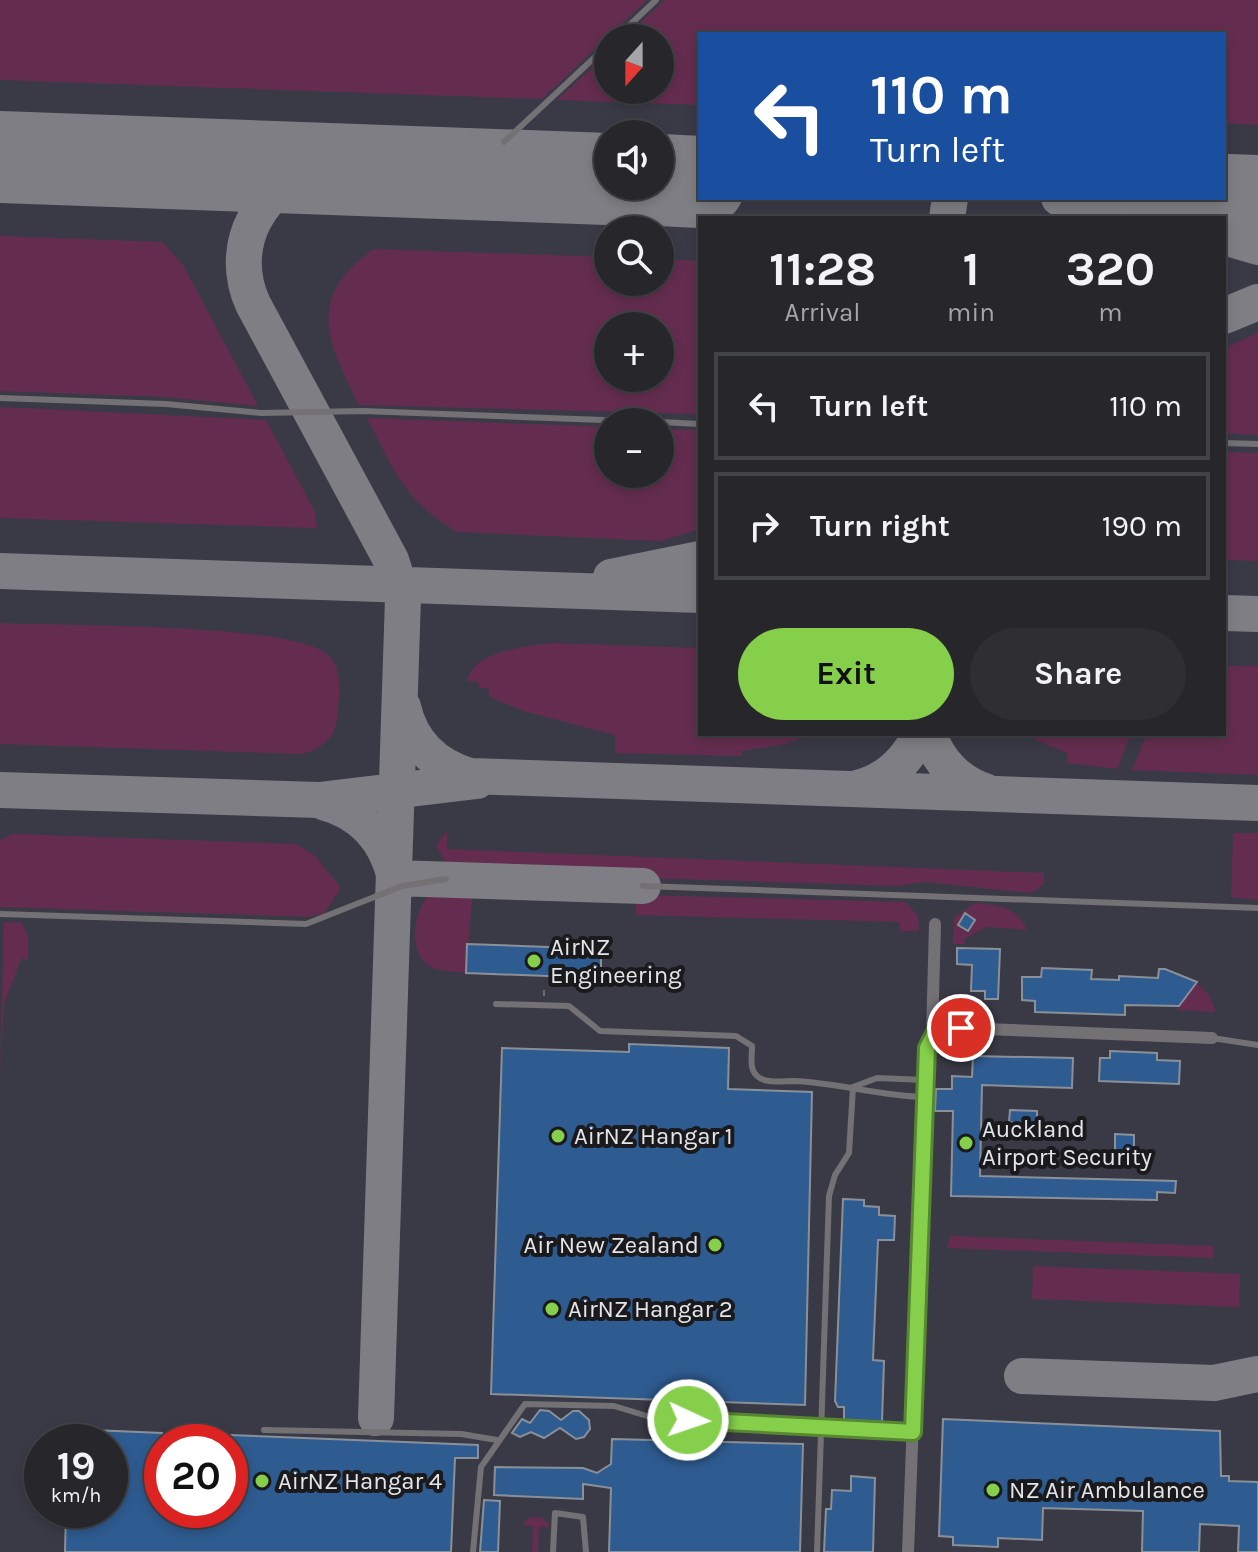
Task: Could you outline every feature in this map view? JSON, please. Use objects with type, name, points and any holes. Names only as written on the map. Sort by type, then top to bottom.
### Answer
[{"type":"street","points":[[908,1552],[925,1080],[927,1048],[932,1035],[935,924]]},
{"type":"street","points":[[932,1035],[961,1028],[1212,1038]]},
{"type":"lane","points":[[631,24],[656,0]]},
{"type":"lane","points":[[504,142],[594,58]]},
{"type":"lane","points":[[0,398],[166,404],[243,412],[363,411],[594,420]]},
{"type":"lane","points":[[674,423],[698,424]]},
{"type":"lane","points":[[1226,443],[1258,444]]},
{"type":"lane","points":[[0,914],[306,924],[402,886],[446,879]]},
{"type":"lane","points":[[643,886],[1258,908]]},
{"type":"lane","points":[[496,1004],[569,1006],[600,1031],[736,1036],[752,1046],[752,1065],[760,1078],[831,1082],[883,1096],[925,1097]]},
{"type":"lane","points":[[1212,1038],[1256,1044]]},
{"type":"lane","points":[[853,1087],[877,1078],[925,1080]]},
{"type":"lane","points":[[817,1552],[829,1196],[849,1153],[853,1087]]},
{"type":"lane","points":[[473,1552],[477,1482],[481,1467],[521,1407],[529,1404],[614,1406],[657,1419],[913,1432]]},
{"type":"lane","points":[[264,1430],[461,1434],[497,1440]]},
{"type":"lane","points":[[553,1552],[555,1513],[583,1517],[587,1524],[586,1552]]},
{"type":"shaded area","points":[[0,0],[1258,0],[1258,1552],[0,1552]]},
{"type":"shaded area","points":[[0,0],[647,0],[622,24],[594,24],[594,50],[542,99],[0,80]]},
{"type":"shaded area","points":[[665,0],[1258,0],[1258,125],[1226,123],[1226,32],[698,32],[698,105],[671,104],[674,104],[674,24],[639,24]]},
{"type":"shaded area","points":[[594,66],[594,101],[557,100]]},
{"type":"shaded area","points":[[0,236],[162,242],[183,265],[258,406],[164,397],[0,391]]},
{"type":"shaded area","points":[[374,249],[594,257],[594,296],[674,296],[674,260],[698,261],[698,414],[674,413],[674,408],[594,408],[594,411],[359,405],[332,341],[330,304],[338,285],[352,267]]},
{"type":"shaded area","points":[[1258,333],[1258,435],[1226,433],[1226,347]]},
{"type":"shaded area","points":[[0,407],[266,420],[315,512],[317,528],[0,518]]},
{"type":"shaded area","points":[[367,418],[594,426],[594,488],[674,488],[674,429],[698,430],[698,530],[661,541],[458,532],[426,509],[403,483]]},
{"type":"shaded area","points":[[1226,452],[1258,453],[1258,561],[1226,560]]},
{"type":"shaded area","points":[[0,623],[223,631],[305,644],[327,654],[336,667],[339,693],[336,725],[326,742],[302,754],[0,744]]},
{"type":"shaded area","points":[[551,643],[698,648],[698,736],[808,736],[785,744],[742,751],[742,756],[615,753],[615,735],[524,711],[489,697],[489,689],[479,688],[478,682],[467,681],[472,671],[490,656]]},
{"type":"shaded area","points":[[1226,666],[1258,666],[1258,775],[1132,770],[1146,736],[1226,736]]},
{"type":"shaded area","points":[[1027,736],[1130,736],[1117,769],[1067,763],[1067,753]]},
{"type":"shaded area","points":[[447,831],[447,849],[1044,873],[1044,884],[1031,893],[924,882],[898,886],[459,872],[448,867],[436,845]]},
{"type":"shaded area","points":[[1233,833],[1258,833],[1258,900],[1231,897]]},
{"type":"shaded area","points":[[13,834],[297,844],[315,856],[341,888],[324,913],[308,917],[0,907],[0,840]]},
{"type":"shaded area","points":[[442,887],[473,887],[466,973],[429,966],[421,958],[417,947],[415,935],[419,911],[425,900]]},
{"type":"shaded area","points":[[636,895],[905,902],[918,916],[919,931],[900,931],[900,922],[636,915]]},
{"type":"shaded area","points":[[975,903],[999,906],[1012,912],[1027,930],[986,927],[964,939],[965,944],[953,944],[954,918]]},
{"type":"shaded area","points":[[4,922],[22,923],[28,936],[28,959],[21,959],[4,1004],[0,1075]]},
{"type":"shaded area","points":[[1197,983],[1209,995],[1216,1012],[1176,1010]]},
{"type":"shaded area","points":[[950,1236],[1213,1246],[1214,1258],[947,1248]]},
{"type":"shaded area","points":[[1033,1266],[1240,1274],[1239,1307],[1032,1299]]},
{"type":"shaded area","points":[[530,1517],[543,1518],[549,1524],[549,1527],[539,1527],[538,1552],[532,1552],[533,1526],[522,1525]]},
{"type":"building","points":[[965,913],[975,920],[968,931],[958,925]]},
{"type":"building","name":"AirNZ Engineering","points":[[467,944],[601,949],[601,978],[466,973]]},
{"type":"building","points":[[957,948],[1000,949],[998,999],[985,999],[985,991],[971,991],[972,965],[957,964]]},
{"type":"building","points":[[1042,968],[1092,970],[1091,979],[1119,980],[1119,976],[1158,978],[1159,969],[1165,969],[1197,982],[1179,1006],[1125,1005],[1125,1015],[1035,1012],[1035,1001],[1022,1000],[1022,977],[1041,977]]},
{"type":"building","points":[[629,1044],[729,1048],[728,1089],[812,1092],[805,1405],[491,1394],[502,1048],[629,1052]]},
{"type":"building","points":[[1110,1051],[1157,1053],[1157,1060],[1180,1061],[1179,1084],[1099,1081],[1100,1058],[1110,1058]]},
{"type":"building","name":"Auckland Airport Security","points":[[973,1056],[1073,1058],[1072,1088],[982,1085],[980,1176],[1176,1181],[1175,1193],[1157,1192],[1157,1200],[951,1196],[953,1111],[935,1111],[936,1089],[952,1089],[952,1076],[972,1077]]},
{"type":"building","points":[[1010,1110],[1037,1111],[1037,1124],[1009,1122]]},
{"type":"building","points":[[1115,1134],[1134,1135],[1134,1156],[1115,1155]]},
{"type":"building","points":[[843,1199],[864,1200],[864,1206],[879,1207],[879,1215],[895,1216],[894,1240],[878,1240],[873,1360],[884,1361],[882,1422],[844,1421],[844,1407],[838,1407],[835,1401]]},
{"type":"building","points":[[540,1410],[549,1411],[561,1420],[573,1411],[579,1411],[589,1420],[590,1429],[584,1437],[576,1439],[560,1428],[544,1438],[531,1432],[520,1437],[512,1433],[522,1419],[530,1423]]},
{"type":"building","points":[[943,1419],[1220,1431],[1221,1476],[1229,1476],[1229,1481],[1258,1482],[1258,1552],[1238,1552],[1239,1526],[1200,1524],[1199,1552],[1142,1552],[1143,1511],[1043,1508],[1042,1540],[998,1538],[998,1547],[953,1545],[953,1537],[939,1536]]},
{"type":"building","points":[[128,1432],[144,1432],[144,1528],[248,1528],[248,1436],[478,1445],[478,1458],[455,1458],[451,1552],[65,1552],[66,1528],[128,1528]]},
{"type":"building","points":[[612,1439],[803,1444],[800,1552],[609,1552],[611,1488],[583,1484],[583,1499],[494,1495],[495,1467],[583,1468],[597,1473],[611,1464]]},
{"type":"building","points":[[851,1476],[875,1478],[873,1552],[824,1552],[826,1509],[831,1509],[832,1490],[851,1491]]},
{"type":"building","points":[[484,1500],[500,1501],[498,1552],[480,1552]]},
{"type":"taxiway","points":[[323,169],[301,176],[282,187],[266,202],[247,239],[244,260],[246,282],[253,304],[391,560],[403,598],[376,1418]]},
{"type":"taxiway","points":[[947,216],[950,200]]},
{"type":"taxiway","points":[[1068,200],[1136,216]]},
{"type":"taxiway","points":[[1226,238],[1258,247]]},
{"type":"taxiway","points":[[1226,315],[1258,302]]},
{"type":"taxiway","points":[[611,577],[698,559]]},
{"type":"taxiway","points":[[0,571],[698,595]]},
{"type":"taxiway","points":[[1226,613],[1258,614]]},
{"type":"taxiway","points":[[403,707],[412,731],[426,751],[446,766],[470,776],[1258,803]]},
{"type":"taxiway","points":[[857,788],[887,775],[909,753],[919,736]]},
{"type":"taxiway","points":[[930,736],[938,754],[951,770],[967,783],[987,792]]},
{"type":"taxiway","points":[[0,790],[319,800],[477,781]]},
{"type":"taxiway","points":[[323,802],[349,813],[370,829],[385,851],[395,878],[643,886]]},
{"type":"taxiway","points":[[1022,1376],[1214,1383],[1258,1374]]},
{"type":"runway","points":[[0,157],[594,178]]},
{"type":"runway","points":[[674,181],[698,182]]},
{"type":"runway","points":[[1226,200],[1258,201]]},
{"type":"place","name":"AirNZ Engineering","points":[[534,961]]},
{"type":"place","name":"AirNZ Hangar 1","points":[[558,1136]]},
{"type":"place","name":"Auckland Airport Security","points":[[966,1143]]},
{"type":"place","name":"Air New Zealand","points":[[715,1245]]},
{"type":"place","name":"AirNZ Hangar 2","points":[[552,1309]]},
{"type":"place","name":"AirNZ Hangar 4","points":[[262,1481]]},
{"type":"place","name":"NZ Air Ambulance","points":[[993,1490]]},
{"type":"route","points":[[688,1420],[913,1432],[927,1048],[929,1038],[935,1032],[961,1028]]}]
